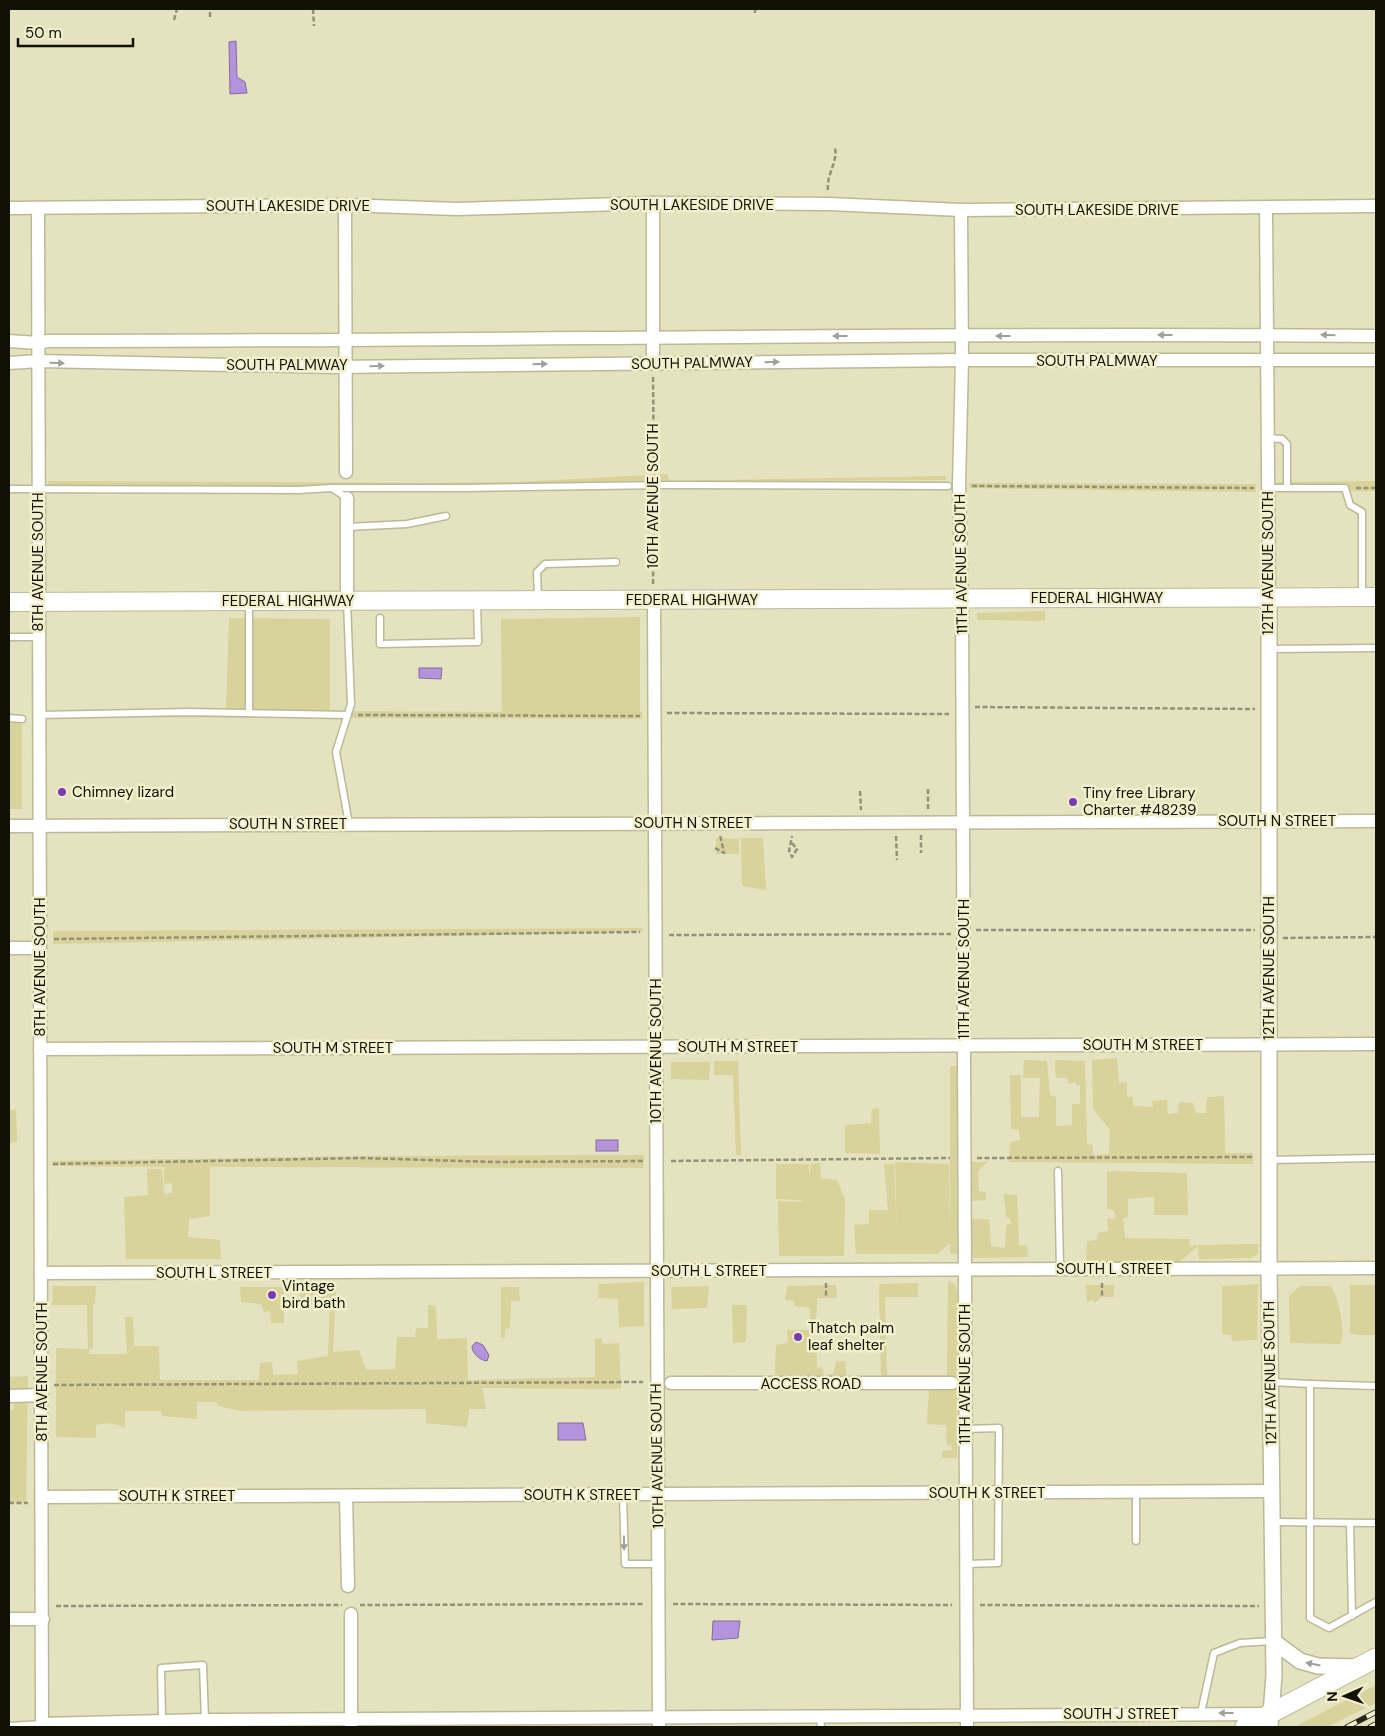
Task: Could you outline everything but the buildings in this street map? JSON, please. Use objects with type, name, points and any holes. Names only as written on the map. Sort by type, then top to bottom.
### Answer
[{"type":"main road","name":"FEDERAL HIGHWAY","points":[[9,602],[1369,597]]},
{"type":"main road","points":[[1245,1727],[1270,1720],[1368,1662]]},
{"type":"street","name":"SOUTH LAKESIDE DRIVE","points":[[9,208],[345,205],[457,209],[653,204],[829,204],[961,210],[1266,209],[1376,206]]},
{"type":"street","points":[[653,204],[653,369]]},
{"type":"street","points":[[345,205],[346,472]]},
{"type":"street","name":"8TH AVENUE SOUTH","points":[[38,208],[42,1725]]},
{"type":"street","name":"12TH AVENUE SOUTH","points":[[1266,209],[1267,438],[1262,488],[1269,598],[1269,821],[1268,1045],[1262,1158],[1269,1268],[1273,1492],[1274,1675],[1270,1720]]},
{"type":"street","name":"11TH AVENUE SOUTH","points":[[961,210],[962,360],[959,485],[962,599],[967,1721]]},
{"type":"street","name":"SOUTH PALMWAY","points":[[9,341],[38,343],[48,341],[653,336],[1376,336]]},
{"type":"street","name":"SOUTH PALMWAY","points":[[9,363],[39,361],[653,369],[962,360],[1376,360]]},
{"type":"street","points":[[347,498],[347,601]]},
{"type":"street","name":"10TH AVENUE SOUTH","points":[[654,600],[659,1722]]},
{"type":"street","name":"SOUTH N STREET","points":[[9,826],[1376,820]]},
{"type":"street","points":[[9,948],[40,948]]},
{"type":"street","name":"SOUTH M STREET","points":[[40,1049],[1376,1044]]},
{"type":"street","name":"SOUTH L STREET","points":[[41,1273],[1376,1268]]},
{"type":"street","name":"ACCESS ROAD","points":[[670,1383],[952,1383]]},
{"type":"street","points":[[9,1396],[42,1396]]},
{"type":"street","name":"SOUTH K STREET","points":[[42,1497],[1273,1492]]},
{"type":"street","points":[[346,1496],[348,1586]]},
{"type":"street","points":[[351,1614],[351,1723]]},
{"type":"street","points":[[9,1619],[43,1619]]},
{"type":"street","points":[[1273,1641],[1300,1661],[1318,1666],[1368,1662]]},
{"type":"street","name":"SOUTH J STREET","points":[[42,1725],[162,1720],[351,1723],[967,1721],[1182,1713],[1201,1713],[1270,1720]]},
{"type":"lane","points":[[1267,438],[1282,438],[1288,444],[1287,488]]},
{"type":"lane","points":[[9,489],[948,486]]},
{"type":"lane","points":[[332,488],[347,498]]},
{"type":"lane","points":[[1262,488],[1345,488],[1350,505],[1362,512],[1369,597]]},
{"type":"lane","points":[[347,527],[407,524],[446,516]]},
{"type":"lane","points":[[538,600],[537,572],[545,564],[616,562]]},
{"type":"lane","points":[[380,618],[380,644],[478,642],[477,600]]},
{"type":"lane","points":[[249,601],[249,713]]},
{"type":"lane","points":[[347,601],[352,704],[336,752],[349,824]]},
{"type":"lane","points":[[9,637],[39,637]]},
{"type":"lane","points":[[1269,649],[1376,648]]},
{"type":"lane","points":[[40,714],[249,713],[348,715]]},
{"type":"lane","points":[[9,718],[22,718]]},
{"type":"lane","points":[[1262,1158],[1376,1158]]},
{"type":"lane","points":[[1058,1171],[1060,1269]]},
{"type":"lane","points":[[1271,1382],[1376,1386]]},
{"type":"lane","points":[[1310,1384],[1310,1618],[1329,1628],[1376,1602]]},
{"type":"lane","points":[[965,1429],[999,1428],[1000,1493],[998,1563],[966,1564]]},
{"type":"lane","points":[[1136,1492],[1136,1541]]},
{"type":"lane","points":[[623,1494],[625,1564],[658,1564]]},
{"type":"lane","points":[[1273,1522],[1376,1523]]},
{"type":"lane","points":[[1350,1523],[1352,1616]]},
{"type":"lane","points":[[1201,1713],[1214,1653],[1240,1643],[1273,1641]]},
{"type":"lane","points":[[162,1720],[161,1668],[203,1665],[210,1722]]},
{"type":"lane","points":[[9,1726],[42,1725]]},
{"type":"path","points":[[174,20],[177,9]]},
{"type":"path","points":[[210,9],[210,17]]},
{"type":"path","points":[[313,9],[314,26]]},
{"type":"path","points":[[829,204],[827,184],[834,162],[835,148]]},
{"type":"path","name":"10TH AVENUE SOUTH","points":[[653,369],[654,600]]},
{"type":"path","points":[[969,486],[1262,488]]},
{"type":"path","points":[[1345,488],[1376,488]]},
{"type":"path","points":[[971,707],[1256,709]]},
{"type":"path","points":[[667,713],[951,714]]},
{"type":"path","points":[[348,715],[642,716]]},
{"type":"path","points":[[928,787],[928,811]]},
{"type":"path","points":[[860,792],[861,810]]},
{"type":"path","points":[[715,848],[724,853],[720,835]]},
{"type":"path","points":[[792,835],[789,851],[792,857],[797,849],[792,843]]},
{"type":"path","points":[[896,835],[896,860]]},
{"type":"path","points":[[921,835],[921,853]]},
{"type":"path","points":[[973,930],[1255,930]]},
{"type":"path","points":[[53,939],[640,932]]},
{"type":"path","points":[[667,934],[954,934]]},
{"type":"path","points":[[1279,938],[1376,937]]},
{"type":"path","points":[[52,1164],[362,1158],[494,1162],[644,1161]]},
{"type":"path","points":[[667,1161],[956,1158]]},
{"type":"path","points":[[975,1158],[1262,1158]]},
{"type":"path","points":[[825,1280],[826,1297]]},
{"type":"path","points":[[1102,1283],[1102,1297]]},
{"type":"path","points":[[54,1385],[643,1382]]},
{"type":"path","points":[[9,1503],[28,1503]]},
{"type":"path","points":[[671,1604],[952,1605]]},
{"type":"path","points":[[978,1605],[1261,1606]]},
{"type":"shaded area","points":[[236,41],[237,77],[245,82],[247,93],[230,94],[229,42]]},
{"type":"shaded area","points":[[667,474],[670,481],[946,476],[946,480],[752,481],[752,484],[519,491],[49,492],[48,481],[517,482]]},
{"type":"shaded area","points":[[1376,481],[1376,491],[1277,492],[1277,482]]},
{"type":"shaded area","points":[[969,483],[1256,484],[1256,492],[970,488]]},
{"type":"shaded area","points":[[1045,611],[1045,621],[977,620],[977,613]]},
{"type":"shaded area","points":[[640,617],[640,712],[642,712],[642,719],[52,717],[52,711],[289,711],[226,710],[229,618],[330,619],[330,711],[502,712],[501,619]]},
{"type":"shaded area","points":[[419,668],[442,668],[441,679],[419,678]]},
{"type":"shaded area","points":[[9,719],[22,719],[22,809],[9,809]]},
{"type":"shaded area","points":[[716,838],[739,839],[739,854],[716,854]]},
{"type":"shaded area","points":[[741,838],[763,838],[766,890],[742,886]]},
{"type":"shaded area","points":[[642,928],[643,932],[53,944],[53,931]]},
{"type":"shaded area","points":[[1117,1058],[1119,1083],[1127,1082],[1127,1097],[1133,1097],[1133,1106],[1151,1107],[1153,1109],[1152,1101],[1167,1100],[1168,1114],[1178,1113],[1179,1102],[1193,1103],[1196,1113],[1206,1113],[1207,1097],[1224,1096],[1225,1153],[1253,1153],[1253,1164],[1009,1162],[1010,1142],[1020,1140],[1019,1130],[1011,1129],[1010,1075],[1021,1075],[1021,1117],[1039,1117],[1040,1078],[1023,1078],[1024,1060],[1047,1061],[1050,1095],[1056,1097],[1056,1126],[1072,1125],[1072,1104],[1080,1104],[1080,1085],[1076,1085],[1075,1082],[1069,1084],[1067,1078],[1056,1078],[1055,1060],[1085,1061],[1087,1144],[1093,1145],[1093,1155],[1109,1154],[1110,1130],[1093,1109],[1092,1060]]},
{"type":"shaded area","points":[[714,1061],[738,1061],[741,1155],[736,1154],[733,1075],[714,1075]]},
{"type":"shaded area","points":[[671,1062],[710,1062],[709,1080],[671,1079]]},
{"type":"shaded area","points":[[950,1066],[957,1066],[959,1254],[950,1254]]},
{"type":"shaded area","points":[[879,1108],[880,1154],[845,1153],[845,1127],[847,1125],[871,1123],[872,1109]]},
{"type":"shaded area","points":[[9,1110],[16,1110],[17,1142],[9,1143]]},
{"type":"shaded area","points":[[596,1140],[618,1140],[618,1151],[596,1151]]},
{"type":"shaded area","points":[[644,1155],[643,1168],[210,1167],[210,1216],[189,1219],[188,1237],[220,1240],[221,1259],[126,1259],[124,1197],[148,1195],[147,1169],[162,1169],[164,1194],[172,1193],[172,1183],[164,1184],[164,1167],[52,1166],[52,1161],[362,1156]]},
{"type":"shaded area","points":[[895,1162],[949,1164],[950,1243],[937,1254],[856,1254],[854,1225],[869,1224],[869,1210],[888,1210],[884,1164],[894,1164],[897,1237]]},
{"type":"shaded area","points":[[971,1162],[987,1162],[978,1171],[979,1191],[986,1192],[986,1200],[970,1201]]},
{"type":"shaded area","points":[[820,1163],[821,1178],[837,1180],[845,1200],[844,1256],[779,1256],[778,1201],[802,1202],[801,1200],[776,1199],[776,1164],[809,1164],[809,1179],[811,1164]]},
{"type":"shaded area","points":[[1107,1171],[1187,1173],[1188,1215],[1154,1215],[1154,1197],[1128,1199],[1128,1217],[1123,1218],[1125,1238],[1190,1239],[1189,1246],[1258,1244],[1258,1254],[1251,1258],[1199,1259],[1198,1246],[1179,1262],[1122,1262],[1086,1265],[1087,1241],[1097,1240],[1098,1233],[1108,1231],[1107,1219],[1115,1218],[1114,1210],[1107,1209]]},
{"type":"shaded area","points":[[1004,1194],[1017,1195],[1019,1245],[1027,1246],[1028,1257],[974,1258],[971,1254],[972,1219],[989,1219],[991,1246],[1005,1248],[1006,1225],[1011,1224],[1010,1218],[1006,1217]]},
{"type":"shaded area","points":[[948,1281],[955,1284],[958,1295],[957,1458],[942,1458],[942,1451],[952,1450],[951,1445],[947,1446],[946,1425],[927,1424],[929,1389],[704,1385],[704,1375],[775,1377],[776,1345],[788,1343],[787,1330],[809,1330],[810,1333],[810,1308],[795,1306],[794,1301],[785,1300],[787,1286],[836,1285],[837,1298],[817,1298],[816,1332],[811,1333],[812,1340],[816,1340],[817,1368],[822,1367],[824,1375],[833,1374],[836,1362],[845,1361],[847,1379],[881,1379],[879,1284],[918,1283],[918,1297],[885,1297],[887,1375],[947,1375]]},
{"type":"shaded area","points":[[644,1282],[644,1326],[619,1327],[618,1299],[598,1298],[599,1284]]},
{"type":"shaded area","points":[[1258,1284],[1257,1340],[1232,1341],[1231,1335],[1222,1334],[1222,1286]]},
{"type":"shaded area","points":[[336,1285],[333,1352],[359,1350],[366,1370],[395,1369],[397,1337],[415,1337],[416,1328],[428,1328],[428,1305],[436,1306],[437,1339],[467,1338],[468,1380],[595,1377],[595,1339],[602,1338],[602,1344],[619,1343],[621,1389],[482,1388],[486,1409],[469,1409],[467,1427],[426,1423],[426,1409],[241,1411],[218,1406],[216,1402],[197,1402],[197,1419],[162,1416],[161,1411],[125,1411],[125,1428],[115,1424],[103,1424],[96,1425],[96,1438],[56,1437],[56,1348],[88,1349],[87,1305],[52,1305],[53,1286],[96,1286],[95,1303],[93,1306],[93,1349],[90,1349],[89,1354],[127,1354],[125,1317],[133,1317],[134,1346],[159,1346],[160,1380],[259,1380],[260,1363],[272,1362],[273,1375],[298,1374],[297,1361],[328,1356],[330,1304],[300,1303],[300,1287]]},
{"type":"shaded area","points":[[1086,1285],[1114,1285],[1114,1297],[1101,1297],[1095,1303],[1092,1300],[1087,1302]]},
{"type":"shaded area","points":[[1350,1285],[1376,1285],[1376,1335],[1350,1333]]},
{"type":"shaded area","points":[[709,1286],[707,1308],[672,1309],[671,1287]]},
{"type":"shaded area","points":[[1300,1286],[1331,1286],[1341,1315],[1343,1332],[1340,1344],[1290,1343],[1289,1296]]},
{"type":"shaded area","points":[[240,1287],[284,1287],[284,1323],[271,1323],[270,1311],[264,1312],[261,1304],[241,1302]]},
{"type":"shaded area","points":[[501,1287],[519,1287],[520,1301],[511,1301],[510,1328],[505,1329],[505,1338],[501,1338]]},
{"type":"shaded area","points":[[732,1305],[747,1305],[746,1342],[733,1343]]},
{"type":"shaded area","points":[[476,1342],[483,1345],[489,1355],[487,1361],[479,1358],[473,1351],[472,1346]]},
{"type":"shaded area","points":[[28,1376],[26,1503],[9,1503],[9,1410],[13,1410],[14,1403],[24,1402],[9,1401],[9,1377]]},
{"type":"shaded area","points":[[558,1423],[583,1423],[586,1440],[558,1440]]},
{"type":"shaded area","points":[[713,1621],[740,1621],[738,1638],[712,1640]]},
{"type":"shaded area","points":[[1376,1685],[1376,1703],[1327,1727],[1299,1727],[1298,1725]]},
{"type":"railway","points":[[1347,1727],[1376,1712]]},
{"type":"railway","points":[[1370,1727],[1376,1724]]},
{"type":"place","name":"Chimney lizard","points":[[62,792]]},
{"type":"place","name":"Tiny free Library Charter #48239","points":[[1073,802]]},
{"type":"place","name":"Vintage bird bath","points":[[272,1295]]},
{"type":"place","name":"Thatch palm leaf shelter","points":[[798,1337]]}]
